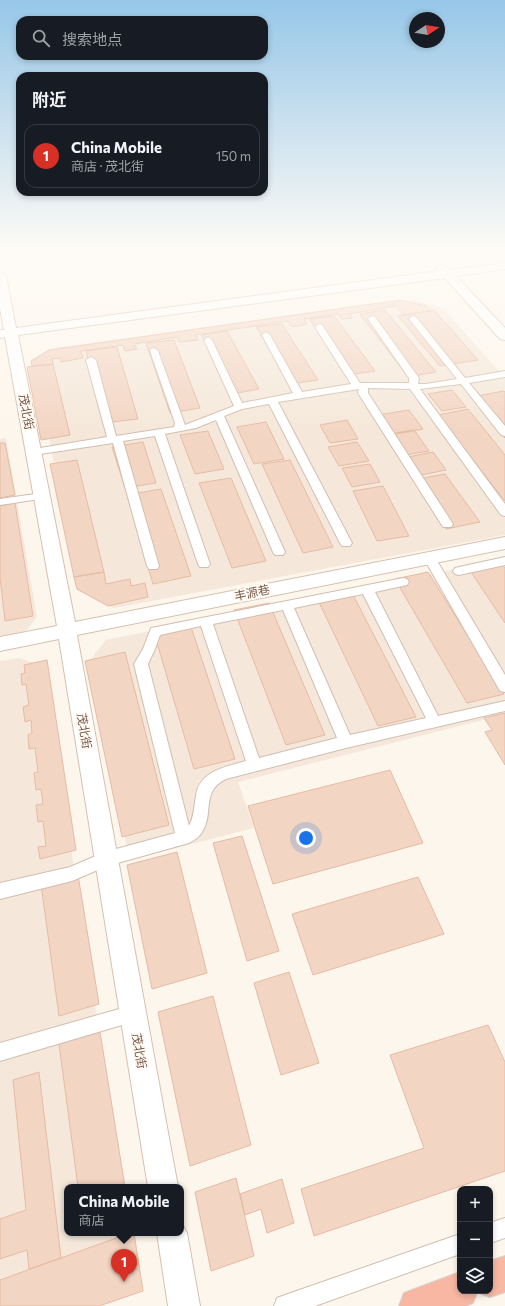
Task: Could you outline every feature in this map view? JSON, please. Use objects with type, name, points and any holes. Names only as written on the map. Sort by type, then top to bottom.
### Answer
[{"type":"highway","points":[[493,1279],[505,1274]]},
{"type":"highway","points":[[417,1306],[457,1291]]},
{"type":"street","name":"茂北街","points":[[3,310],[5,329],[34,452],[67,631],[105,859],[162,1184]]},
{"type":"street","points":[[5,329],[149,310]]},
{"type":"street","points":[[481,310],[505,336]]},
{"type":"street","points":[[372,319],[414,378],[413,386],[505,512]]},
{"type":"street","points":[[413,319],[505,433]]},
{"type":"street","points":[[320,327],[361,386],[363,393],[447,524]]},
{"type":"street","points":[[266,334],[299,395]]},
{"type":"street","points":[[208,340],[239,407]]},
{"type":"street","points":[[154,351],[180,424],[179,429]]},
{"type":"street","points":[[92,360],[153,566]]},
{"type":"street","points":[[34,452],[179,429],[219,416],[239,407],[299,395],[361,386],[387,384],[426,387],[505,374]]},
{"type":"street","points":[[272,400],[346,543]]},
{"type":"street","points":[[219,416],[279,552]]},
{"type":"street","points":[[159,432],[204,564]]},
{"type":"street","points":[[0,502],[42,496]]},
{"type":"street","name":"丰源巷","points":[[0,644],[505,543]]},
{"type":"street","points":[[429,557],[505,687]]},
{"type":"street","points":[[459,571],[505,561]]},
{"type":"street","points":[[184,838],[141,664],[149,649],[155,631],[403,582]]},
{"type":"street","points":[[367,589],[434,721]]},
{"type":"street","points":[[287,605],[346,742]]},
{"type":"street","points":[[206,621],[254,765]]},
{"type":"street","points":[[0,891],[72,874],[105,859],[184,838],[194,831],[200,820],[204,789],[212,779],[254,765],[346,742],[505,706]]},
{"type":"street","points":[[0,1052],[133,1014]]},
{"type":"street","points":[[493,1233],[505,1228]]},
{"type":"street","points":[[172,1236],[184,1306]]},
{"type":"street","points":[[285,1306],[457,1245]]},
{"type":"shaded area","points":[[340,310],[445,310],[505,378],[505,535],[114,608],[77,590],[35,360],[55,348]]},
{"type":"shaded area","points":[[6,438],[37,617],[26,631],[0,636],[0,439]]},
{"type":"shaded area","points":[[505,559],[505,726],[499,716],[238,782],[254,828],[129,860],[91,659],[106,640]]},
{"type":"shaded area","points":[[19,658],[46,667],[76,883],[123,1184],[64,1184],[64,1236],[122,1236],[0,1281],[0,661]]},
{"type":"building","points":[[330,310],[373,310],[349,314],[352,318],[342,319],[338,314],[304,319],[307,324],[292,327],[288,321],[196,335],[198,340],[179,342],[177,337],[134,344],[137,349],[125,351],[123,345],[81,351],[83,358],[61,362],[60,358],[52,359],[53,364],[32,366],[31,361],[49,350]]},
{"type":"building","points":[[385,310],[436,372],[408,377],[360,314]]},
{"type":"building","points":[[399,310],[431,311],[403,315]]},
{"type":"building","points":[[434,310],[478,360],[440,366],[398,316]]},
{"type":"building","points":[[334,316],[375,371],[348,375],[309,319]]},
{"type":"building","points":[[282,324],[318,380],[290,384],[256,327]]},
{"type":"building","points":[[227,331],[259,389],[232,394],[202,335]]},
{"type":"building","points":[[174,340],[200,408],[170,413],[146,343]]},
{"type":"building","points":[[117,347],[138,419],[103,423],[86,351]]},
{"type":"building","points":[[53,364],[70,435],[41,440],[27,367]]},
{"type":"building","points":[[452,390],[466,407],[442,411],[428,394]]},
{"type":"building","points":[[505,392],[505,438],[471,397]]},
{"type":"building","points":[[468,409],[505,455],[505,501],[438,415]]},
{"type":"building","points":[[409,410],[423,429],[390,435],[377,415]]},
{"type":"building","points":[[347,420],[358,439],[330,443],[320,425]]},
{"type":"building","points":[[266,422],[284,459],[254,464],[237,427]]},
{"type":"building","points":[[414,430],[429,451],[405,455],[390,434]]},
{"type":"building","points":[[208,431],[224,469],[195,474],[180,435]]},
{"type":"building","points":[[143,442],[156,483],[125,488],[112,447]]},
{"type":"building","points":[[357,442],[369,461],[339,466],[328,447]]},
{"type":"building","points":[[0,443],[5,443],[15,495],[0,498]]},
{"type":"building","points":[[433,452],[446,470],[421,475],[408,457]]},
{"type":"building","points":[[77,460],[104,572],[74,577],[50,464]]},
{"type":"building","points":[[290,460],[333,547],[303,553],[262,464]]},
{"type":"building","points":[[370,464],[380,482],[352,487],[342,468]]},
{"type":"building","points":[[445,474],[480,522],[446,529],[413,480]]},
{"type":"building","points":[[231,478],[266,561],[232,568],[199,483]]},
{"type":"building","points":[[383,486],[409,536],[377,541],[353,491]]},
{"type":"building","points":[[161,489],[191,576],[153,584],[127,495]]},
{"type":"building","points":[[15,503],[33,616],[5,621],[0,577],[0,506]]},
{"type":"building","points":[[501,563],[505,568],[505,623],[469,569]]},
{"type":"building","points":[[104,572],[106,584],[130,579],[131,586],[145,583],[148,597],[108,606],[77,589],[74,577]]},
{"type":"building","points":[[428,572],[504,694],[467,703],[395,579]]},
{"type":"building","points":[[350,589],[416,717],[378,726],[316,596]]},
{"type":"building","points":[[269,603],[325,735],[286,745],[234,610]]},
{"type":"building","points":[[189,621],[235,759],[194,769],[153,629]]},
{"type":"building","points":[[125,652],[169,825],[122,837],[85,661]]},
{"type":"building","points":[[47,660],[76,850],[40,859],[38,847],[46,846],[43,821],[38,822],[36,805],[43,804],[41,789],[36,790],[34,773],[38,772],[35,748],[29,749],[28,735],[32,733],[31,720],[25,722],[23,707],[29,705],[26,684],[22,685],[21,674],[25,673],[24,665]]},
{"type":"building","points":[[505,713],[505,765],[485,732],[492,730],[484,718]]},
{"type":"building","points":[[390,770],[423,843],[273,884],[248,806]]},
{"type":"building","points":[[242,836],[279,951],[247,961],[213,843]]},
{"type":"building","points":[[177,852],[207,973],[152,989],[127,865]]},
{"type":"building","points":[[78,875],[99,1004],[59,1016],[41,884]]},
{"type":"building","points":[[418,877],[444,934],[313,975],[292,914]]},
{"type":"building","points":[[289,972],[319,1063],[281,1075],[254,983]]},
{"type":"building","points":[[213,996],[251,1145],[190,1166],[158,1012]]},
{"type":"building","points":[[488,1025],[505,1062],[505,1171],[457,1186],[457,1187],[314,1236],[301,1189],[424,1148],[390,1055]]},
{"type":"building","points":[[100,1032],[125,1184],[78,1184],[59,1044]]},
{"type":"building","points":[[39,1072],[61,1258],[29,1269],[27,1250],[0,1259],[0,1219],[26,1210],[13,1080]]},
{"type":"building","points":[[236,1178],[254,1256],[211,1271],[195,1192]]},
{"type":"building","points":[[282,1179],[294,1223],[267,1233],[261,1209],[245,1215],[240,1194]]},
{"type":"building","points":[[122,1236],[134,1236],[143,1291],[99,1306],[0,1306],[0,1280]]},
{"type":"place","name":"China Mobile","points":[[124,1282]]}]
